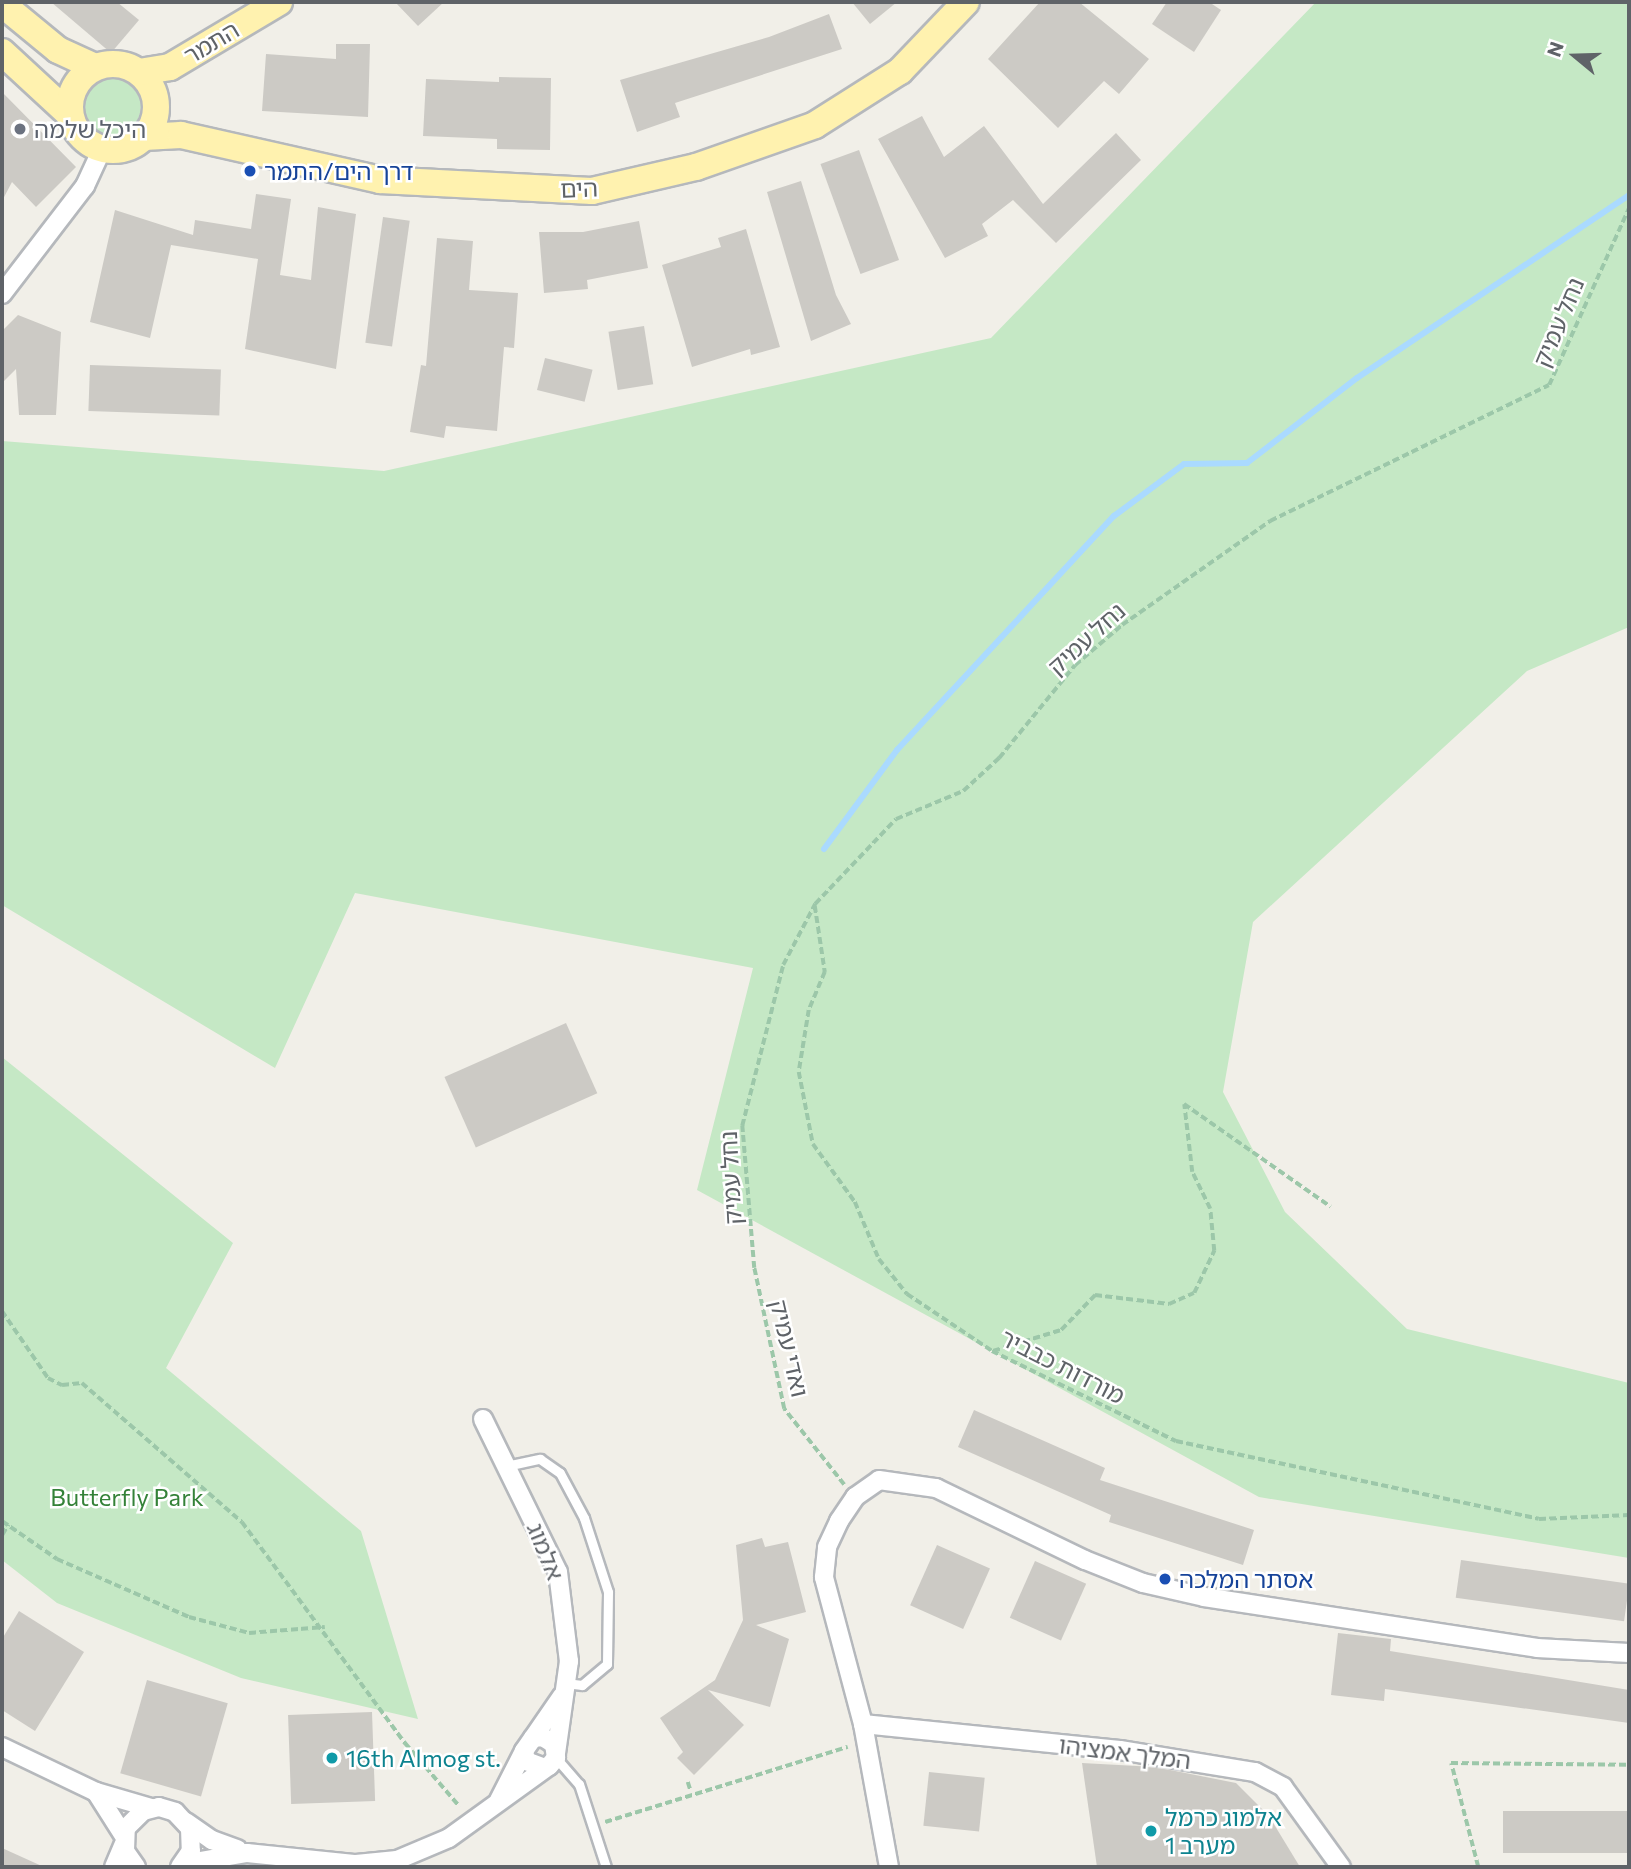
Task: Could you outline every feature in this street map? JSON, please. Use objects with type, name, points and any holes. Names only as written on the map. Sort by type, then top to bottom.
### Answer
[{"type":"main road","name":"הים","points":[[144,137],[181,135],[380,180],[592,191],[696,167],[815,125],[900,71],[965,2]]},
{"type":"main road","points":[[2,4],[58,50],[95,67],[118,63],[139,72],[156,104],[144,137],[125,149],[103,149],[81,137],[69,114],[2,52]]},
{"type":"main road","name":"התמר","points":[[139,72],[170,67],[265,6]]},
{"type":"main road","points":[[69,114],[72,91],[95,67]]},
{"type":"street","points":[[2,294],[85,187],[103,149]]},
{"type":"street","name":"אלמוג","points":[[483,1419],[558,1573],[568,1633],[564,1688],[552,1760]]},
{"type":"street","points":[[889,1867],[865,1733],[824,1577],[827,1547],[855,1497],[879,1480],[936,1488],[1085,1560],[1143,1583],[1204,1597],[1537,1648],[1629,1653]]},
{"type":"street","points":[[496,1806],[528,1744],[564,1688]]},
{"type":"street","name":"המלך אמציהו","points":[[865,1733],[1121,1750],[1255,1772],[1283,1787],[1341,1867]]},
{"type":"street","points":[[528,1744],[548,1738],[552,1760]]},
{"type":"street","points":[[528,1744],[529,1764],[552,1760]]},
{"type":"street","points":[[2,1747],[96,1792],[151,1808],[167,1808],[212,1840],[247,1853],[330,1863],[381,1862],[427,1849],[473,1823],[552,1760]]},
{"type":"street","points":[[96,1792],[124,1840],[136,1867]]},
{"type":"street","points":[[114,1867],[135,1816],[151,1808]]},
{"type":"street","points":[[181,1866],[192,1844],[186,1822]]},
{"type":"street","points":[[181,1866],[247,1853]]},
{"type":"lane","points":[[506,1466],[540,1460],[560,1473],[584,1518],[608,1592],[607,1664],[582,1685],[564,1688]]},
{"type":"lane","points":[[552,1760],[574,1774],[606,1867]]},
{"type":"path","name":"נחל עמיק","points":[[754,1268],[742,1126],[783,965],[815,904],[896,819],[963,791],[999,758],[1075,665],[1236,545],[1270,521],[1549,385],[1629,208]]},
{"type":"path","name":"מורדות כבביר","points":[[815,904],[825,972],[809,1010],[799,1072],[813,1144],[855,1202],[879,1259],[907,1294],[992,1351],[1176,1441],[1539,1519],[1629,1515]]},
{"type":"path","points":[[992,1351],[1061,1330],[1095,1295],[1169,1304],[1194,1293],[1214,1251],[1210,1209],[1192,1172],[1184,1104],[1331,1207]]},
{"type":"path","name":"ואדי עמיק","points":[[754,1268],[784,1409],[855,1497]]},
{"type":"path","points":[[2,1311],[48,1378],[62,1385],[82,1383],[243,1522],[325,1627],[405,1743],[473,1823]]},
{"type":"path","points":[[2,1521],[57,1559],[189,1617],[249,1633],[325,1627]]},
{"type":"path","points":[[2,1535],[8,1525]]},
{"type":"path","points":[[593,1826],[865,1733]]},
{"type":"path","points":[[1478,1867],[1451,1763],[1629,1765]]},
{"type":"path","points":[[688,1782],[691,1792]]},
{"type":"green space","points":[[1316,2],[1629,2],[1629,627],[1527,671],[1253,922],[1223,1092],[1285,1212],[1407,1329],[1629,1383],[1629,1558],[1259,1497],[697,1190],[753,968],[355,893],[275,1068],[2,905],[2,441],[384,471],[991,338]]},
{"type":"green space","points":[[111,76],[128,81],[136,89],[141,106],[136,123],[128,131],[111,136],[94,131],[86,123],[81,106],[86,89],[94,81]]},
{"type":"green space","name":"Butterfly Park","points":[[2,1057],[233,1243],[166,1368],[361,1531],[418,1719],[241,1678],[57,1603],[2,1560]]},
{"type":"building","points":[[51,2],[117,2],[139,20],[111,53]]},
{"type":"building","points":[[395,2],[444,2],[418,26]]},
{"type":"building","points":[[852,2],[897,2],[870,24]]},
{"type":"building","points":[[1040,2],[1079,2],[1149,59],[1119,94],[1104,81],[1058,128],[988,59]]},
{"type":"building","points":[[1167,2],[1209,2],[1221,10],[1194,52],[1152,24]]},
{"type":"building","points":[[829,14],[842,49],[675,103],[680,117],[637,132],[620,80],[769,37]]},
{"type":"building","points":[[336,44],[370,44],[368,117],[262,111],[266,54],[336,59]]},
{"type":"building","points":[[499,77],[551,78],[550,150],[497,149],[497,139],[423,136],[426,79],[499,82]]},
{"type":"building","name":"היכל שלמה","points":[[2,92],[76,167],[36,207],[12,182],[2,201]]},
{"type":"building","points":[[922,116],[944,157],[984,126],[1043,204],[1116,133],[1141,160],[1056,243],[1013,200],[982,224],[988,236],[945,258],[878,139]]},
{"type":"building","points":[[859,150],[899,260],[860,274],[820,164]]},
{"type":"building","points":[[801,181],[836,295],[851,324],[811,341],[767,192]]},
{"type":"building","points":[[256,194],[291,199],[280,275],[311,280],[318,207],[356,214],[336,369],[245,349],[258,259],[171,245],[150,338],[90,322],[115,210],[193,235],[195,220],[251,229]]},
{"type":"building","points":[[383,217],[410,221],[392,347],[365,343]]},
{"type":"building","points":[[639,221],[648,268],[587,280],[588,289],[544,293],[539,232],[583,232]]},
{"type":"building","points":[[746,229],[780,347],[751,355],[750,349],[692,367],[662,265],[721,247],[718,238]]},
{"type":"building","points":[[437,238],[473,241],[469,290],[518,293],[514,348],[504,347],[497,431],[446,426],[444,438],[410,432],[421,365],[426,366]]},
{"type":"building","points":[[18,315],[61,332],[56,415],[19,415],[16,369],[2,383],[2,331]]},
{"type":"building","points":[[644,326],[653,384],[618,390],[608,332]]},
{"type":"building","points":[[545,358],[593,370],[585,402],[537,390]]},
{"type":"building","points":[[90,365],[221,370],[219,416],[88,411]]},
{"type":"building","points":[[566,1023],[597,1093],[476,1147],[444,1077]]},
{"type":"building","points":[[974,1410],[1105,1468],[1100,1480],[1254,1530],[1243,1565],[1109,1522],[1111,1515],[958,1447]]},
{"type":"building","points":[[762,1538],[765,1547],[788,1542],[806,1612],[756,1625],[789,1639],[770,1707],[708,1690],[744,1725],[694,1775],[677,1758],[683,1752],[660,1718],[715,1680],[743,1620],[736,1545]]},
{"type":"building","points":[[937,1545],[990,1569],[963,1629],[910,1605]]},
{"type":"building","points":[[1461,1560],[1629,1584],[1624,1621],[1456,1598]]},
{"type":"building","points":[[1035,1561],[1086,1584],[1061,1640],[1010,1618]]},
{"type":"building","points":[[19,1611],[84,1652],[35,1731],[2,1710],[2,1639]]},
{"type":"building","points":[[1338,1633],[1391,1639],[1390,1651],[1629,1690],[1629,1723],[1385,1689],[1384,1701],[1331,1695]]},
{"type":"building","points":[[147,1680],[228,1703],[201,1796],[120,1773]]},
{"type":"building","name":"16th Almog st.","points":[[372,1712],[375,1801],[291,1804],[288,1715]]},
{"type":"building","points":[[1082,1763],[1155,1767],[1236,1783],[1269,1816],[1300,1867],[1097,1867]]},
{"type":"building","points":[[929,1772],[985,1778],[979,1832],[923,1826]]},
{"type":"building","points":[[1503,1811],[1629,1811],[1629,1853],[1503,1853]]},
{"type":"building","points":[[2,1848],[44,1867],[2,1867]]},
{"type":"waterway","points":[[824,849],[897,750],[1114,516],[1184,464],[1247,463],[1357,378],[1629,195]]},
{"type":"place","name":"היכל שלמה","points":[[20,129]]},
{"type":"place","name":"דרך הים/התמר","points":[[250,171]]},
{"type":"place","name":"אסתר המלכה","points":[[1165,1579]]},
{"type":"place","name":"16th Almog st.","points":[[332,1758]]},
{"type":"place","name":"אלמוג כרמל מערב 1","points":[[1151,1831]]}]
